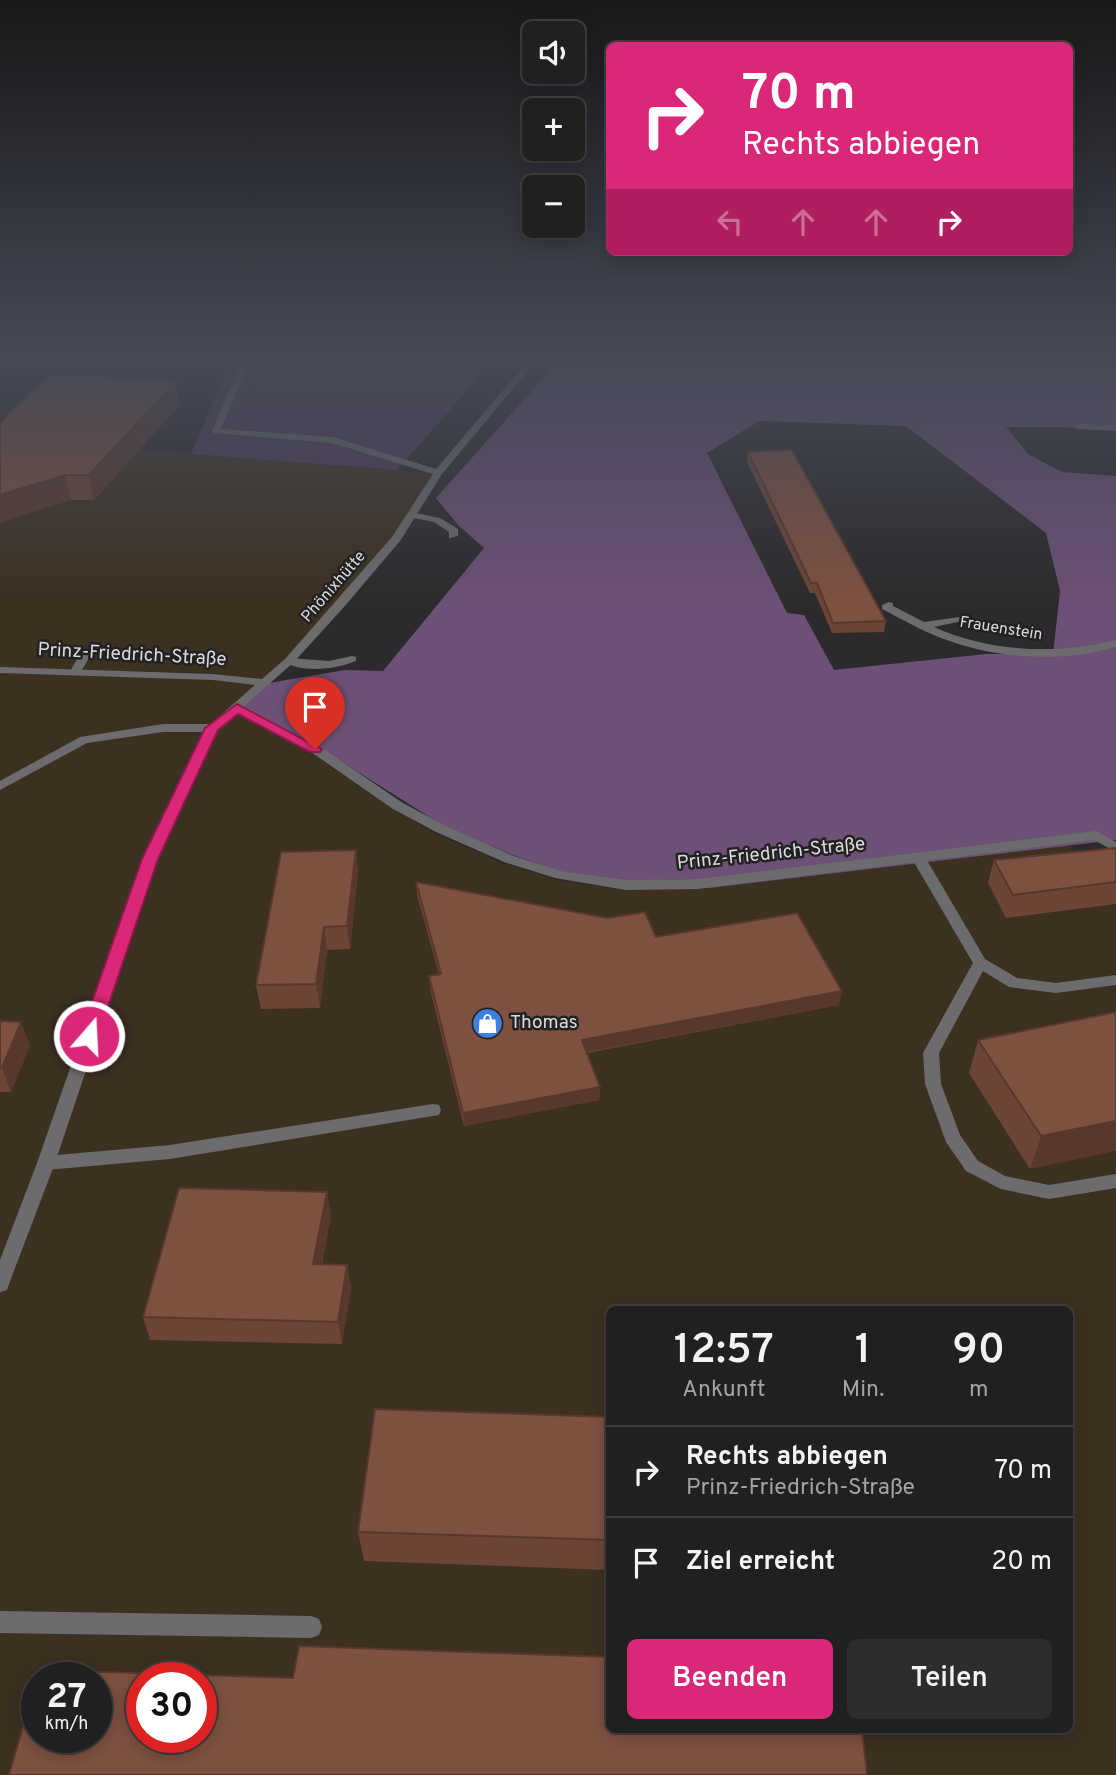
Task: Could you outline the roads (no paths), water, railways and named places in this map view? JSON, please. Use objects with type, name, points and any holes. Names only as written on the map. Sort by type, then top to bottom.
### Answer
[{"type":"street","points":[[316,438],[333,439],[438,473]]},
{"type":"street","name":"Phönixhütte","points":[[237,708],[261,682],[289,661],[396,539],[438,473],[468,438]]},
{"type":"street","points":[[411,515],[448,524],[454,531],[453,536]]},
{"type":"street","name":"Frauenstein","points":[[888,606],[953,638],[1012,650],[1051,653],[1098,649],[1116,643]]},
{"type":"street","points":[[924,625],[963,618]]},
{"type":"street","points":[[76,671],[85,654]]},
{"type":"street","points":[[289,661],[321,666],[338,665],[352,659]]},
{"type":"street","name":"Prinz-Friedrich-Straße","points":[[0,670],[214,677],[261,682]]},
{"type":"street","points":[[0,1284],[46,1163],[150,859],[212,728],[237,708]]},
{"type":"street","name":"Prinz-Friedrich-Straße","points":[[237,708],[315,749],[398,806],[441,829],[509,859],[560,875],[626,885],[698,884],[1096,835],[1116,848]]},
{"type":"street","points":[[0,786],[84,740],[163,728],[212,728]]},
{"type":"street","points":[[918,857],[981,963],[1014,983],[1056,988],[1116,981]]},
{"type":"street","points":[[981,963],[931,1053],[933,1084],[952,1138],[972,1166],[1001,1182],[1049,1192],[1116,1181]]},
{"type":"street","points":[[46,1163],[170,1152],[433,1110]]},
{"type":"street","points":[[0,1622],[311,1627]]},
{"type":"place","name":"Thomas","points":[[487,1023]]}]
